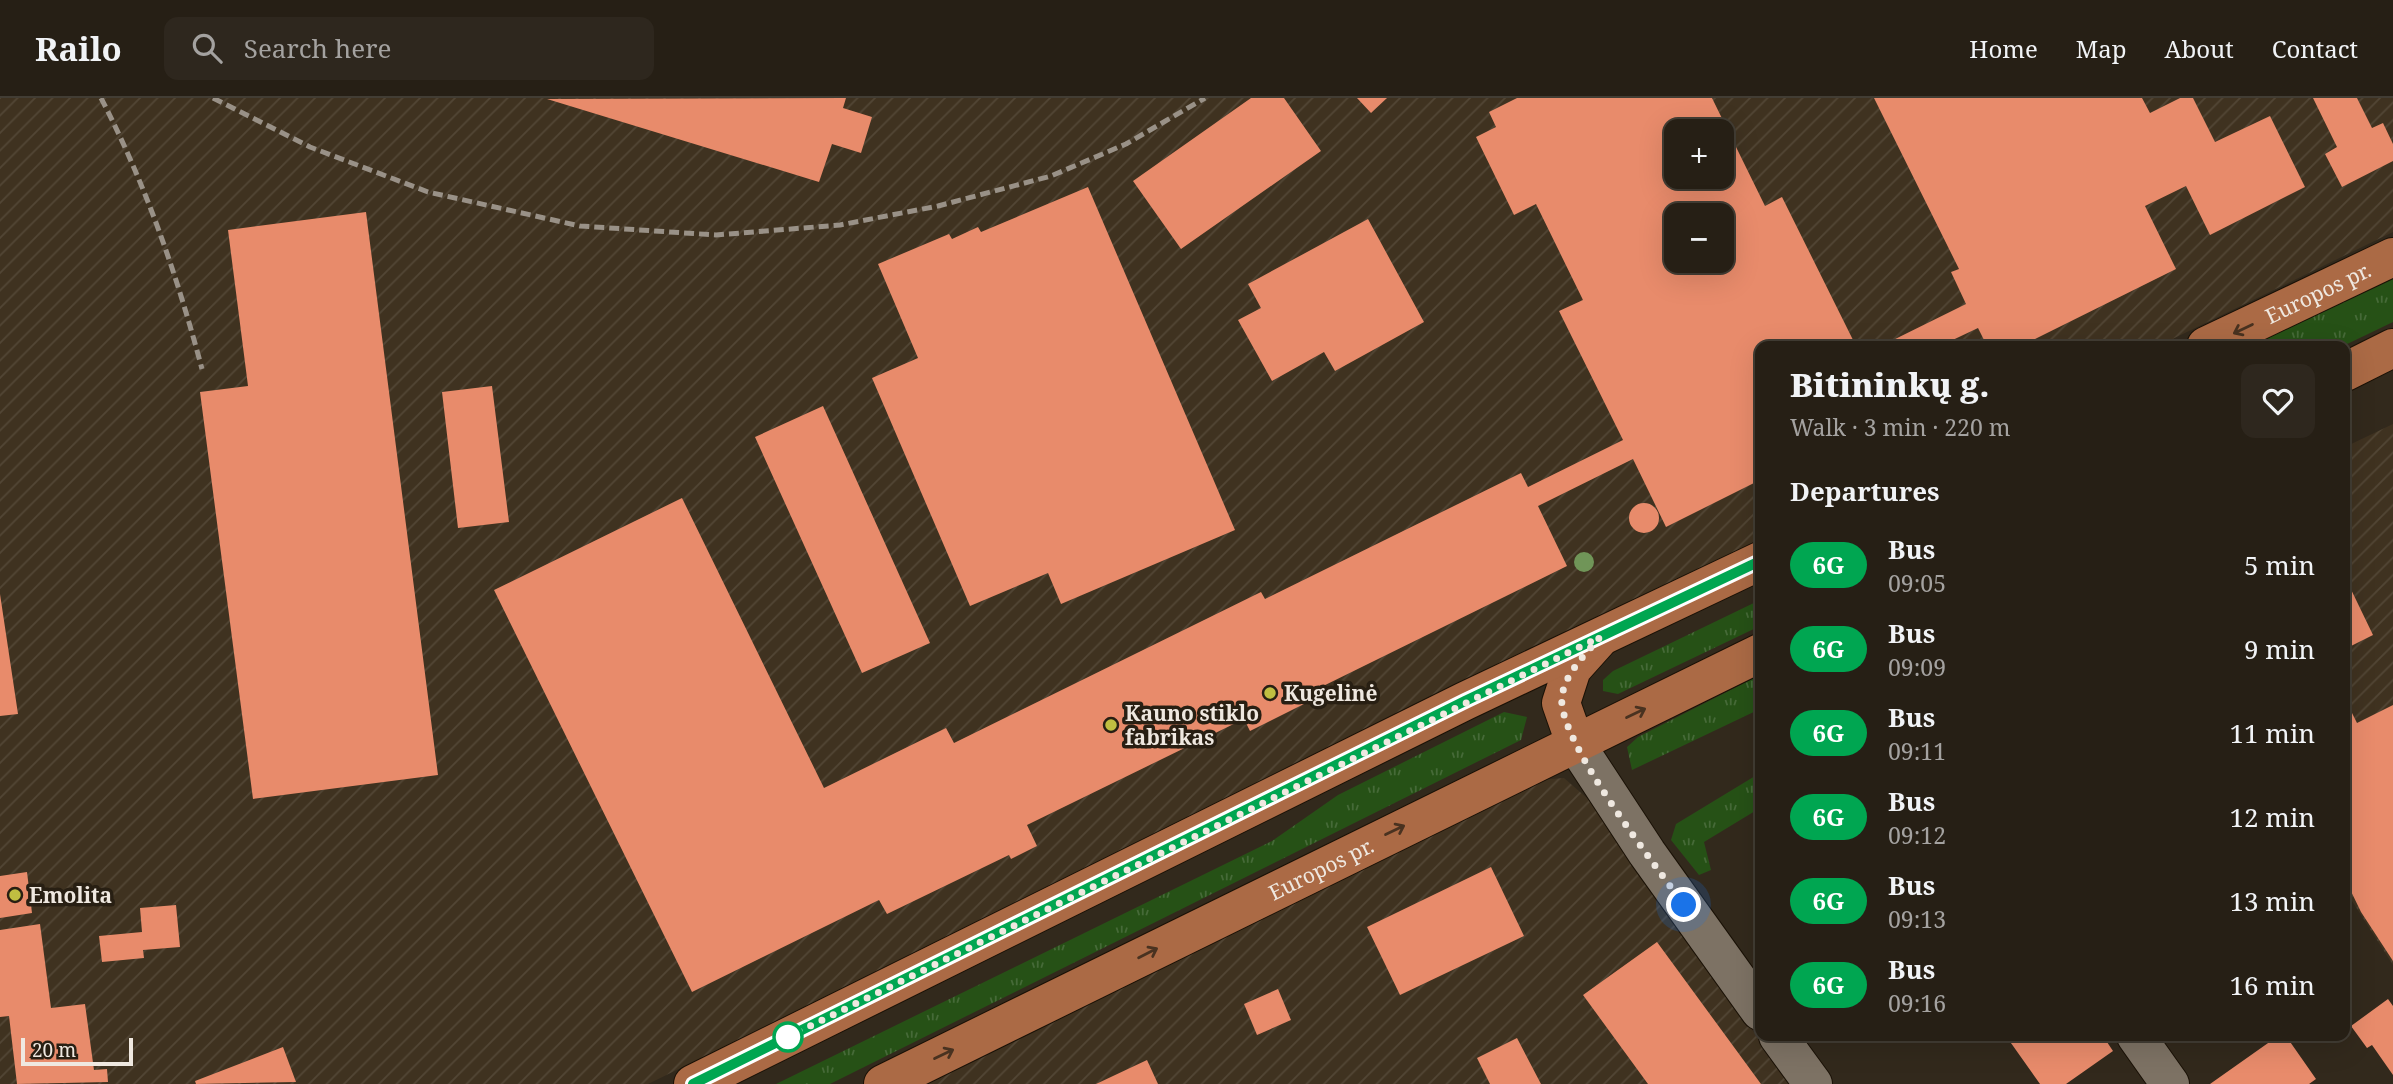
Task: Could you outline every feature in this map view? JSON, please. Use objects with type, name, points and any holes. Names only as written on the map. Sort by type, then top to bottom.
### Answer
[{"type":"main road","name":"Europos pr.","points":[[2217,341],[2393,257]]},
{"type":"main road","points":[[2350,370],[2393,348]]},
{"type":"main road","points":[[693,1084],[1455,706],[1755,563]]},
{"type":"main road","points":[[1575,743],[1561,703],[1572,669],[1600,637]]},
{"type":"main road","name":"Europos pr.","points":[[883,1084],[1755,655]]},
{"type":"street","points":[[1575,743],[1647,853],[1755,1004]]},
{"type":"street","points":[[1782,1041],[1813,1084]]},
{"type":"street","points":[[2140,1041],[2170,1084]]},
{"type":"shaded area","points":[[0,98],[2393,98],[2393,232],[2168,341],[1755,341],[1755,541],[648,1084],[0,1084]]},
{"type":"shaded area","points":[[2393,424],[2393,965],[2350,898],[2350,445]]},
{"type":"shaded area","points":[[1564,778],[1596,806],[1755,1034],[1755,1041],[1760,1041],[1790,1084],[924,1084],[1538,780]]},
{"type":"green space","points":[[2393,277],[2393,322],[2350,343],[2256,341]]},
{"type":"green space","points":[[1755,602],[1755,628],[1618,694],[1603,691],[1603,680],[1613,671]]},
{"type":"green space","points":[[1755,678],[1755,711],[1632,770],[1627,747],[1638,737]]},
{"type":"green space","points":[[1504,712],[1527,717],[1521,740],[830,1084],[776,1084],[1272,841],[1338,795]]},
{"type":"green space","points":[[1755,776],[1755,811],[1704,842],[1711,870],[1699,875],[1671,840],[1676,824]]},
{"type":"building","points":[[846,98],[843,108],[872,117],[861,153],[832,144],[819,182],[547,99]]},
{"type":"building","points":[[1251,98],[1284,98],[1321,151],[1181,249],[1133,181]]},
{"type":"building","points":[[1357,98],[1387,98],[1371,113]]},
{"type":"building","points":[[1517,98],[1712,98],[1722,119],[1664,119],[1664,189],[1734,189],[1734,143],[1765,206],[1782,197],[1854,341],[1755,341],[1755,482],[1666,527],[1633,459],[1538,506],[1567,566],[1311,692],[1314,699],[1250,731],[1244,719],[1027,825],[1037,846],[1011,859],[1009,855],[887,914],[879,900],[692,992],[494,590],[682,498],[824,788],[946,728],[954,743],[1261,592],[1265,599],[1521,473],[1528,487],[1623,440],[1559,311],[1583,300],[1536,204],[1514,215],[1476,137],[1496,127],[1489,112]]},
{"type":"building","points":[[1874,98],[2142,98],[2150,113],[2180,98],[2193,98],[2215,142],[2270,116],[2305,187],[2210,235],[2186,186],[2145,206],[2176,269],[2031,341],[1984,341],[1978,328],[1951,341],[1891,341],[1966,304],[1951,272],[1959,269]]},
{"type":"building","points":[[2313,98],[2357,98],[2372,128],[2383,123],[2393,144],[2393,161],[2342,187],[2325,154],[2337,147]]},
{"type":"building","points":[[1088,187],[1235,530],[1061,604],[1048,573],[970,606],[872,378],[918,358],[878,264],[949,234],[952,239],[978,227],[981,232]]},
{"type":"building","points":[[366,212],[438,775],[253,799],[200,392],[248,386],[228,230]]},
{"type":"building","points":[[1368,219],[1424,322],[1335,371],[1324,352],[1272,381],[1238,320],[1261,308],[1248,284]]},
{"type":"building","points":[[492,386],[509,522],[458,528],[442,392]]},
{"type":"building","points":[[823,406],[930,643],[862,673],[755,437]]},
{"type":"building","points":[[1644,503],[1650,504],[1658,512],[1658,524],[1650,532],[1644,533],[1638,532],[1630,524],[1629,518],[1630,512],[1638,504]]},
{"type":"building","points":[[2350,587],[2373,635],[2350,646]]},
{"type":"building","points":[[0,594],[18,714],[0,716]]},
{"type":"building","points":[[2393,705],[2393,961],[2361,912],[2350,889],[2350,709],[2357,723]]},
{"type":"building","points":[[1491,867],[1524,936],[1400,995],[1367,927]]},
{"type":"building","name":"Emolita","points":[[27,872],[32,913],[0,918],[0,876]]},
{"type":"building","points":[[176,905],[180,947],[143,950],[144,958],[102,962],[99,936],[142,932],[140,908]]},
{"type":"building","points":[[40,924],[51,1008],[85,1004],[94,1070],[107,1069],[108,1082],[17,1084],[9,1016],[0,1017],[0,930]]},
{"type":"building","points":[[1657,942],[1761,1084],[1648,1084],[1583,995]]},
{"type":"building","points":[[1278,989],[1291,1020],[1257,1035],[1244,1004]]},
{"type":"building","points":[[2388,999],[2393,1006],[2393,1075],[2372,1045],[2367,1048],[2351,1026]]},
{"type":"building","points":[[1517,1038],[1541,1084],[1490,1084],[1477,1058]]},
{"type":"building","points":[[2010,1041],[2106,1041],[2113,1051],[2066,1084],[2040,1084]]},
{"type":"building","points":[[2271,1041],[2289,1041],[2316,1079],[2309,1084],[2210,1084]]},
{"type":"building","points":[[283,1047],[296,1082],[196,1084],[195,1081]]},
{"type":"building","points":[[1147,1060],[1158,1084],[1096,1084]]},
{"type":"railway","points":[[101,98],[159,231],[202,369]]},
{"type":"railway","points":[[213,98],[310,147],[428,192],[580,226],[716,235],[840,225],[938,206],[1051,176],[1126,144],[1205,98]]},
{"type":"bus line","name":"6G","points":[[693,1084],[1465,701],[1755,563]]},
{"type":"place","name":"Kugelinė","points":[[1270,693]]},
{"type":"place","name":"Kauno stiklo fabrikas","points":[[1111,725]]},
{"type":"place","name":"Emolita","points":[[15,895]]},
{"type":"route","points":[[788,1037],[1465,701],[1600,637],[1572,669],[1561,703],[1575,743],[1684,905]]}]
